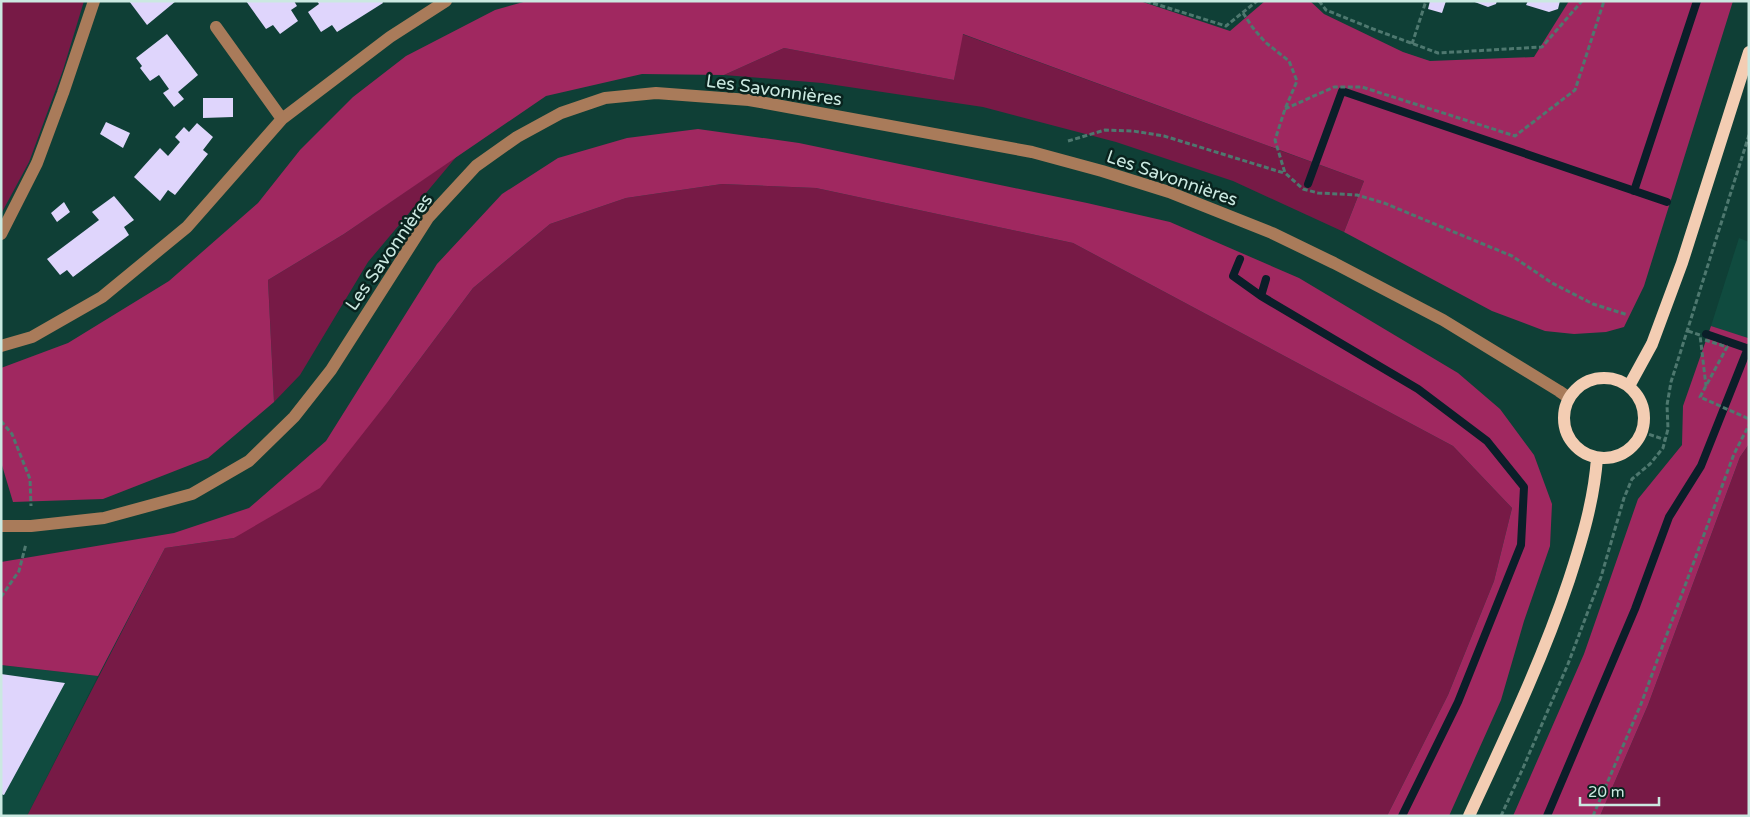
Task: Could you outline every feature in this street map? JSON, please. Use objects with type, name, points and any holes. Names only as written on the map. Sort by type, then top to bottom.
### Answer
[{"type":"main road","points":[[1629,386],[1652,344],[1682,263],[1749,52]]},
{"type":"main road","points":[[1593,379],[1618,380],[1629,386],[1638,395],[1645,419],[1642,432],[1636,443],[1627,452],[1615,457],[1597,458],[1579,450],[1565,430],[1564,417],[1569,398],[1581,385],[1593,379]]},
{"type":"main road","points":[[1469,816],[1511,726],[1561,604],[1582,540],[1595,479],[1597,458]]},
{"type":"street","points":[[1,234],[37,163],[94,1]]},
{"type":"street","points":[[1,346],[40,333],[109,292],[187,228],[282,119],[390,37],[446,1]]},
{"type":"street","points":[[216,27],[282,119]]},
{"type":"street","name":"Les Savonnières","points":[[1,526],[31,526],[104,518],[192,494],[249,461],[294,417],[331,370],[428,218],[476,166],[517,137],[561,113],[605,98],[656,93],[749,100],[1032,152],[1169,192],[1272,233],[1334,263],[1444,320],[1569,398]]},
{"type":"path","points":[[1146,1],[1226,26],[1257,1]]},
{"type":"path","points":[[1319,1],[1326,10],[1438,53],[1542,47],[1582,1]]},
{"type":"path","points":[[1412,44],[1426,1]]},
{"type":"path","points":[[1285,109],[1334,87],[1362,87],[1515,136],[1575,90],[1604,1]]},
{"type":"path","points":[[1243,13],[1265,42],[1289,61],[1297,81],[1275,140],[1285,173]]},
{"type":"path","points":[[1032,152],[1105,130],[1133,130],[1164,136],[1285,173],[1303,189],[1318,193],[1357,196],[1384,203],[1512,256],[1552,283],[1593,304],[1628,315]]},
{"type":"path","points":[[1501,816],[1568,664],[1601,577],[1624,498],[1632,479],[1650,464],[1663,448],[1666,440],[1671,382],[1749,135]]},
{"type":"path","points":[[1688,331],[1700,335],[1706,387]]},
{"type":"path","points":[[1705,340],[1727,347],[1700,397],[1749,418]]},
{"type":"path","points":[[1593,816],[1641,704],[1734,454],[1749,425]]},
{"type":"path","points":[[1642,432],[1666,440]]},
{"type":"shaded area","points":[[1,1],[84,1],[63,70],[29,162],[1,214]]},
{"type":"shaded area","points":[[527,1],[1140,1],[1230,31],[1265,1],[1310,1],[1324,14],[1403,52],[1430,61],[1534,57],[1569,1],[1733,1],[1644,286],[1624,327],[1606,332],[1574,334],[1545,331],[1492,311],[1344,232],[1364,181],[963,34],[954,80],[784,48],[724,75],[642,74],[546,96],[344,234],[268,280],[274,402],[208,458],[103,499],[13,502],[1,462],[1,368],[68,343],[169,281],[258,203],[300,150],[353,97],[406,56],[495,10]]},
{"type":"shaded area","points":[[962,34],[1364,181],[1344,232],[1233,181],[1116,142],[983,107],[822,83],[724,75],[784,48],[954,80]]},
{"type":"shaded area","points":[[698,129],[799,143],[1170,222],[1299,278],[1458,373],[1500,409],[1534,455],[1552,504],[1550,546],[1524,621],[1501,700],[1449,816],[1387,816],[1448,695],[1494,581],[1512,508],[1453,446],[1073,243],[816,188],[722,184],[626,198],[550,224],[473,288],[390,399],[320,488],[234,538],[165,548],[98,676],[1,665],[1,562],[174,533],[249,508],[326,441],[437,264],[502,194],[558,158],[627,138]]},
{"type":"shaded area","points":[[457,156],[368,262],[300,375],[274,402],[268,280],[344,234]]},
{"type":"shaded area","points":[[722,184],[816,188],[1073,243],[1453,446],[1512,508],[1494,581],[1448,695],[1387,816],[27,816],[165,548],[234,538],[390,399],[473,288],[550,224],[626,198]]},
{"type":"shaded area","points":[[1739,238],[1749,242],[1749,339],[1711,326]]},
{"type":"shaded area","points":[[1711,326],[1748,338],[1749,336],[1749,444],[1740,457],[1648,705],[1600,816],[1513,816],[1584,654],[1638,499],[1682,445],[1683,406]]},
{"type":"shaded area","points":[[1749,444],[1749,816],[1600,816],[1648,705],[1740,457]]},
{"type":"shaded area","points":[[1,665],[98,676],[27,816],[1,816]]},
{"type":"building","points":[[129,1],[176,1],[147,25]]},
{"type":"building","points":[[246,1],[294,1],[297,6],[291,10],[298,21],[280,34],[273,25],[266,29]]},
{"type":"building","points":[[317,1],[382,1],[383,3],[337,32],[332,25],[321,32],[308,12],[319,4]]},
{"type":"building","points":[[1430,1],[1446,1],[1442,13],[1428,9]]},
{"type":"building","points":[[1472,1],[1497,1],[1496,4],[1488,7]]},
{"type":"building","points":[[1528,1],[1560,1],[1558,9],[1549,12],[1526,5]]},
{"type":"building","points":[[167,34],[198,75],[178,92],[184,99],[174,107],[163,93],[169,89],[159,75],[150,81],[140,68],[142,66],[136,58]]},
{"type":"building","points":[[203,98],[233,98],[233,117],[203,118]]},
{"type":"building","points":[[106,122],[130,133],[123,148],[100,134]]},
{"type":"building","points":[[197,123],[213,137],[203,150],[208,154],[175,195],[168,190],[160,201],[134,177],[160,148],[168,156],[180,142],[175,137],[184,127],[189,132]]},
{"type":"building","points":[[114,196],[134,220],[124,227],[129,235],[73,277],[67,270],[60,275],[47,259],[99,220],[92,212]]},
{"type":"building","points":[[64,202],[70,212],[57,222],[51,213]]},
{"type":"building","points":[[1,674],[65,683],[4,795],[1,794]]},
{"type":"waterway","points":[[1634,191],[1697,1]]},
{"type":"waterway","points":[[1308,184],[1342,91],[1667,202]]},
{"type":"waterway","points":[[1240,259],[1233,276],[1261,296]]},
{"type":"waterway","points":[[1266,279],[1261,296],[1418,389],[1487,441],[1524,487],[1521,545],[1458,702],[1402,816]]},
{"type":"waterway","points":[[1706,334],[1749,349]]},
{"type":"waterway","points":[[1547,816],[1635,609],[1669,517],[1701,466],[1748,348]]}]
